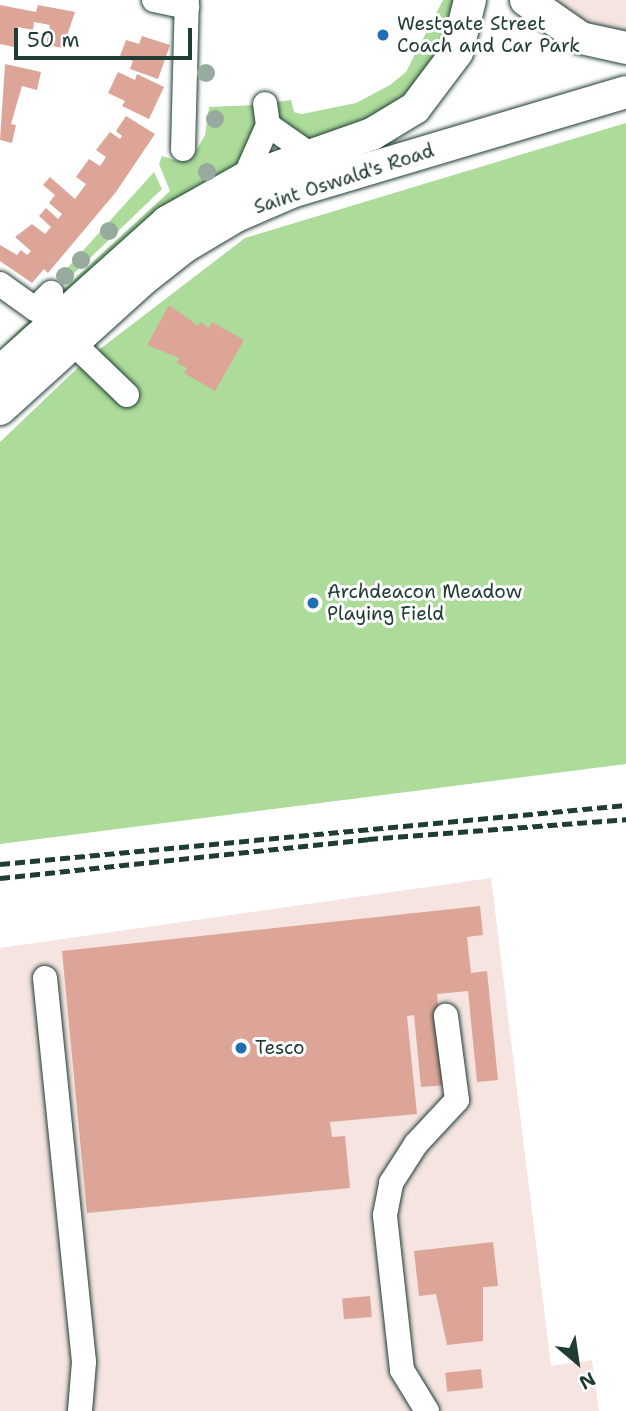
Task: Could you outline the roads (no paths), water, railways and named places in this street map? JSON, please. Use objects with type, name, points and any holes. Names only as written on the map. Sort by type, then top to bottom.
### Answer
[{"type":"main road","name":"Saint Oswald's Road","points":[[0,372],[137,244],[167,222],[244,179],[372,134],[415,108],[457,52],[470,0]]},
{"type":"main road","points":[[526,0],[544,16],[581,38],[626,47]]},
{"type":"main road","name":"Saint Oswald's Road","points":[[0,409],[173,255],[236,216],[294,191],[626,92]]},
{"type":"street","points":[[154,0],[187,4],[183,149]]},
{"type":"street","points":[[244,179],[266,114],[311,155]]},
{"type":"street","points":[[0,284],[35,309],[51,293]]},
{"type":"street","points":[[73,343],[127,395]]},
{"type":"street","points":[[45,978],[84,1362],[80,1411]]},
{"type":"street","points":[[427,1411],[402,1370],[385,1215],[391,1183],[416,1144],[457,1100],[446,1016]]},
{"type":"railway","points":[[0,864],[626,805]]},
{"type":"railway","points":[[0,878],[368,839],[626,819]]},
{"type":"place","name":"Westgate Street Coach and Car Park","points":[[383,35]]},
{"type":"place","name":"Archdeacon Meadow Playing Field","points":[[313,603]]},
{"type":"place","name":"Tesco","points":[[241,1048]]}]
